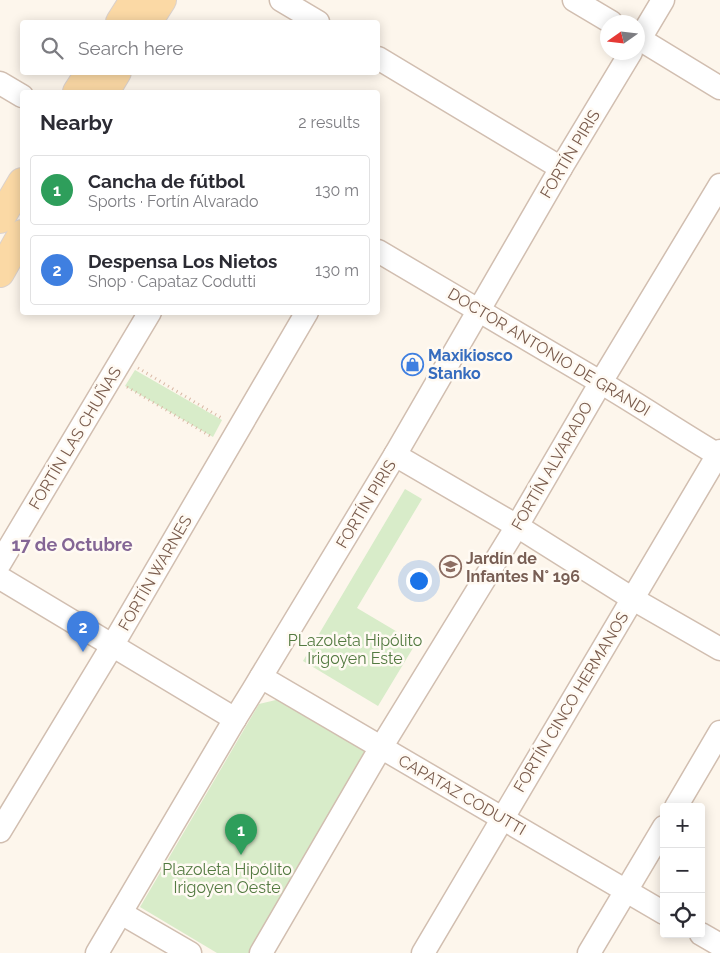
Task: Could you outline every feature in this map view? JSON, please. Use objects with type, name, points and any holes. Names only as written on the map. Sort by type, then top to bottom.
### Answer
[{"type":"main road","points":[[121,20],[134,0]]},
{"type":"main road","points":[[149,20],[162,0]]},
{"type":"main road","points":[[0,219],[20,185]]},
{"type":"main road","points":[[0,273],[20,238]]},
{"type":"street","points":[[280,0],[315,20]]},
{"type":"street","points":[[574,0],[600,15]]},
{"type":"street","name":"FORTÍN PIRIS","points":[[645,29],[663,0]]},
{"type":"street","points":[[645,48],[720,88]]},
{"type":"street","points":[[380,59],[561,168]]},
{"type":"street","name":"FORTÍN PIRIS","points":[[97,953],[234,719],[395,456],[561,168],[626,60]]},
{"type":"street","points":[[0,83],[20,95]]},
{"type":"street","name":"FORTÍN ALVARADO","points":[[261,953],[720,185]]},
{"type":"street","name":"DOCTOR ANTONIO DE GRANDI","points":[[380,251],[719,454]]},
{"type":"street","name":"FORTÍN LAS CHUÑAS","points":[[0,563],[148,315]]},
{"type":"street","name":"FORTÍN WARNES","points":[[0,831],[112,646],[306,315]]},
{"type":"street","name":"FORTÍN CINCO HERMANOS","points":[[423,953],[719,454]]},
{"type":"street","points":[[395,456],[517,526],[633,599],[720,649]]},
{"type":"street","points":[[0,578],[234,719]]},
{"type":"street","name":"CAPATAZ CODUTTI","points":[[261,677],[660,910]]},
{"type":"street","points":[[678,803],[720,732]]},
{"type":"street","points":[[589,953],[660,835]]},
{"type":"street","points":[[121,913],[190,953]]},
{"type":"street","points":[[705,936],[720,945]]},
{"type":"path","points":[[117,368],[125,386],[234,438]]},
{"type":"path","points":[[117,368],[234,438]]},
{"type":"green space","points":[[135,370],[222,420],[213,437],[125,386]]},
{"type":"green space","name":"PLazoleta Hipólito Irigoyen Este","points":[[405,489],[422,499],[357,608],[416,643],[378,706],[303,661]]},
{"type":"green space","name":"Plazoleta Hipólito Irigoyen Oeste","points":[[280,699],[371,751],[253,953],[217,953],[140,907],[259,704]]},
{"type":"place","name":"Maxikiosco Stanko","points":[[412,364]]},
{"type":"place","name":"Jardín de Infantes N° 196","points":[[450,567]]},
{"type":"place","name":"Despensa Los Nietos","points":[[83,652]]},
{"type":"place","name":"Cancha de fútbol","points":[[241,855]]},
{"type":"district","name":"17 de Octubre","points":[[72,544]]}]
